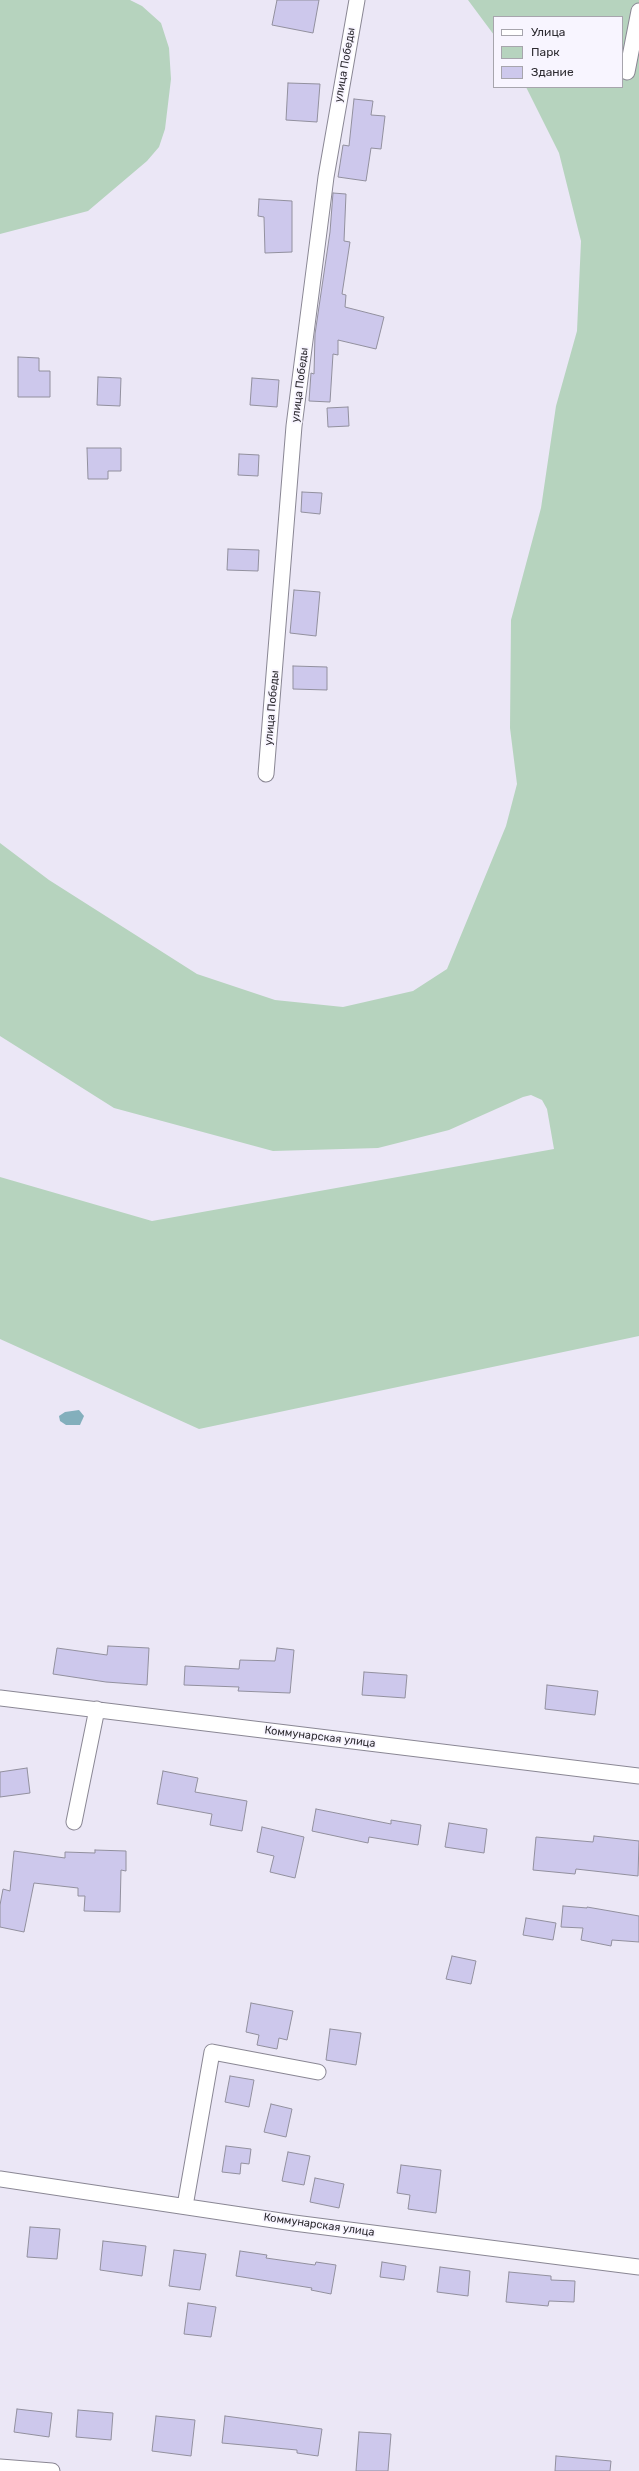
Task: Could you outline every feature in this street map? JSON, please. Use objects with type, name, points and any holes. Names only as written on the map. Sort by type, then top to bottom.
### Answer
[{"type":"street","name":"улица Победы","points":[[266,774],[294,426],[326,177],[357,0]]},
{"type":"street","points":[[627,72],[639,11]]},
{"type":"street","name":"Коммунарская улица","points":[[0,1698],[639,1776]]},
{"type":"street","points":[[74,1822],[97,1710]]},
{"type":"street","points":[[185,2206],[212,2052],[318,2072]]},
{"type":"street","name":"Коммунарская улица","points":[[0,2179],[294,2223],[639,2267]]},
{"type":"street","points":[[0,2467],[52,2471]]},
{"type":"green space","points":[[0,0],[130,0],[142,6],[161,23],[169,48],[171,79],[165,129],[159,147],[147,161],[88,211],[0,234]]},
{"type":"green space","points":[[468,0],[639,0],[639,1336],[199,1429],[0,1339],[0,1177],[152,1221],[554,1149],[547,1109],[542,1100],[531,1095],[523,1097],[449,1130],[378,1148],[273,1151],[114,1108],[0,1036],[0,843],[49,880],[197,974],[275,1000],[343,1007],[413,991],[447,969],[506,826],[517,784],[510,728],[511,620],[541,508],[556,406],[577,331],[581,241],[559,153],[526,88],[623,88],[623,16],[493,16],[493,34]]},
{"type":"water","points":[[79,1410],[84,1416],[80,1425],[66,1425],[60,1421],[59,1416],[65,1412]]},
{"type":"building","points":[[277,0],[319,0],[313,33],[272,25]]},
{"type":"building","points":[[288,83],[320,84],[317,122],[286,120]]},
{"type":"building","points":[[354,99],[373,101],[371,115],[385,116],[381,149],[371,148],[366,181],[338,177],[343,145],[349,146]]},
{"type":"building","points":[[333,193],[346,194],[344,241],[350,242],[342,294],[346,295],[345,307],[384,317],[376,349],[338,340],[338,355],[333,354],[330,402],[309,401],[311,373],[314,374],[315,334],[330,232]]},
{"type":"building","points":[[259,199],[292,201],[292,252],[265,253],[264,217],[258,216]]},
{"type":"building","points":[[18,357],[39,358],[39,371],[50,371],[50,397],[18,397]]},
{"type":"building","points":[[98,377],[121,378],[120,406],[97,405]]},
{"type":"building","points":[[252,378],[279,380],[277,407],[250,405]]},
{"type":"building","points":[[348,407],[349,426],[328,427],[327,408]]},
{"type":"building","points":[[87,448],[121,448],[121,471],[108,471],[108,479],[88,479]]},
{"type":"building","points":[[239,454],[259,455],[258,476],[238,475]]},
{"type":"building","points":[[302,492],[322,493],[320,514],[301,512]]},
{"type":"building","points":[[228,549],[259,550],[258,571],[227,570]]},
{"type":"building","points":[[294,590],[320,592],[316,636],[290,633]]},
{"type":"building","points":[[293,666],[327,667],[327,690],[293,689]]},
{"type":"building","points":[[108,1646],[149,1648],[147,1685],[106,1682],[53,1674],[57,1648],[107,1655]]},
{"type":"building","points":[[277,1648],[294,1650],[290,1693],[238,1691],[239,1687],[184,1685],[185,1666],[239,1669],[240,1660],[275,1661]]},
{"type":"building","points":[[364,1672],[407,1675],[405,1698],[362,1695]]},
{"type":"building","points":[[547,1685],[598,1691],[595,1715],[545,1709]]},
{"type":"building","points":[[27,1768],[30,1793],[0,1797],[0,1772]]},
{"type":"building","points":[[163,1771],[198,1778],[195,1792],[247,1801],[242,1831],[210,1825],[212,1814],[157,1804]]},
{"type":"building","points":[[316,1809],[391,1824],[391,1820],[421,1825],[418,1845],[369,1837],[368,1843],[312,1831]]},
{"type":"building","points":[[449,1823],[487,1829],[484,1853],[445,1847]]},
{"type":"building","points":[[262,1827],[304,1837],[295,1878],[270,1872],[274,1856],[257,1852]]},
{"type":"building","points":[[594,1836],[639,1841],[638,1876],[576,1869],[575,1874],[533,1870],[536,1837],[593,1842]]},
{"type":"building","points":[[95,1850],[126,1851],[126,1871],[121,1870],[120,1912],[84,1911],[85,1896],[78,1896],[78,1888],[34,1883],[24,1932],[0,1927],[0,1905],[3,1889],[10,1891],[14,1851],[65,1858],[65,1852],[95,1853]]},
{"type":"building","points":[[563,1906],[587,1907],[639,1916],[639,1942],[612,1940],[611,1946],[581,1940],[583,1928],[561,1927]]},
{"type":"building","points":[[526,1918],[556,1923],[553,1940],[523,1935]]},
{"type":"building","points":[[452,1956],[476,1961],[471,1984],[446,1979]]},
{"type":"building","points":[[251,2003],[293,2011],[287,2040],[279,2038],[277,2049],[257,2045],[259,2035],[246,2032]]},
{"type":"building","points":[[330,2029],[361,2033],[356,2065],[326,2060]]},
{"type":"building","points":[[230,2076],[254,2080],[249,2107],[225,2102]]},
{"type":"building","points":[[271,2104],[292,2109],[286,2137],[264,2132]]},
{"type":"building","points":[[226,2146],[251,2149],[249,2164],[241,2163],[240,2174],[222,2172]]},
{"type":"building","points":[[288,2152],[310,2156],[304,2185],[282,2181]]},
{"type":"building","points":[[401,2165],[441,2170],[436,2213],[408,2209],[410,2195],[397,2193]]},
{"type":"building","points":[[315,2178],[344,2184],[339,2208],[310,2202]]},
{"type":"building","points":[[30,2227],[60,2229],[57,2259],[27,2257]]},
{"type":"building","points":[[103,2241],[146,2246],[142,2276],[100,2270]]},
{"type":"building","points":[[174,2250],[206,2254],[200,2290],[169,2286]]},
{"type":"building","points":[[240,2251],[267,2255],[266,2258],[315,2265],[316,2262],[336,2265],[331,2294],[311,2290],[312,2288],[236,2276]]},
{"type":"building","points":[[382,2262],[406,2266],[404,2280],[380,2277]]},
{"type":"building","points":[[440,2267],[470,2271],[468,2296],[437,2292]]},
{"type":"building","points":[[509,2272],[551,2276],[551,2280],[575,2281],[574,2302],[549,2301],[548,2306],[506,2302]]},
{"type":"building","points":[[188,2303],[216,2307],[211,2337],[184,2334]]},
{"type":"building","points":[[17,2409],[52,2413],[49,2437],[14,2432]]},
{"type":"building","points":[[78,2410],[113,2413],[111,2440],[76,2437]]},
{"type":"building","points":[[156,2416],[195,2420],[191,2456],[152,2451]]},
{"type":"building","points":[[225,2416],[322,2429],[318,2456],[297,2453],[297,2450],[222,2443]]},
{"type":"building","points":[[359,2432],[391,2434],[388,2471],[356,2471]]},
{"type":"building","points":[[556,2456],[611,2461],[610,2471],[555,2471]]}]
